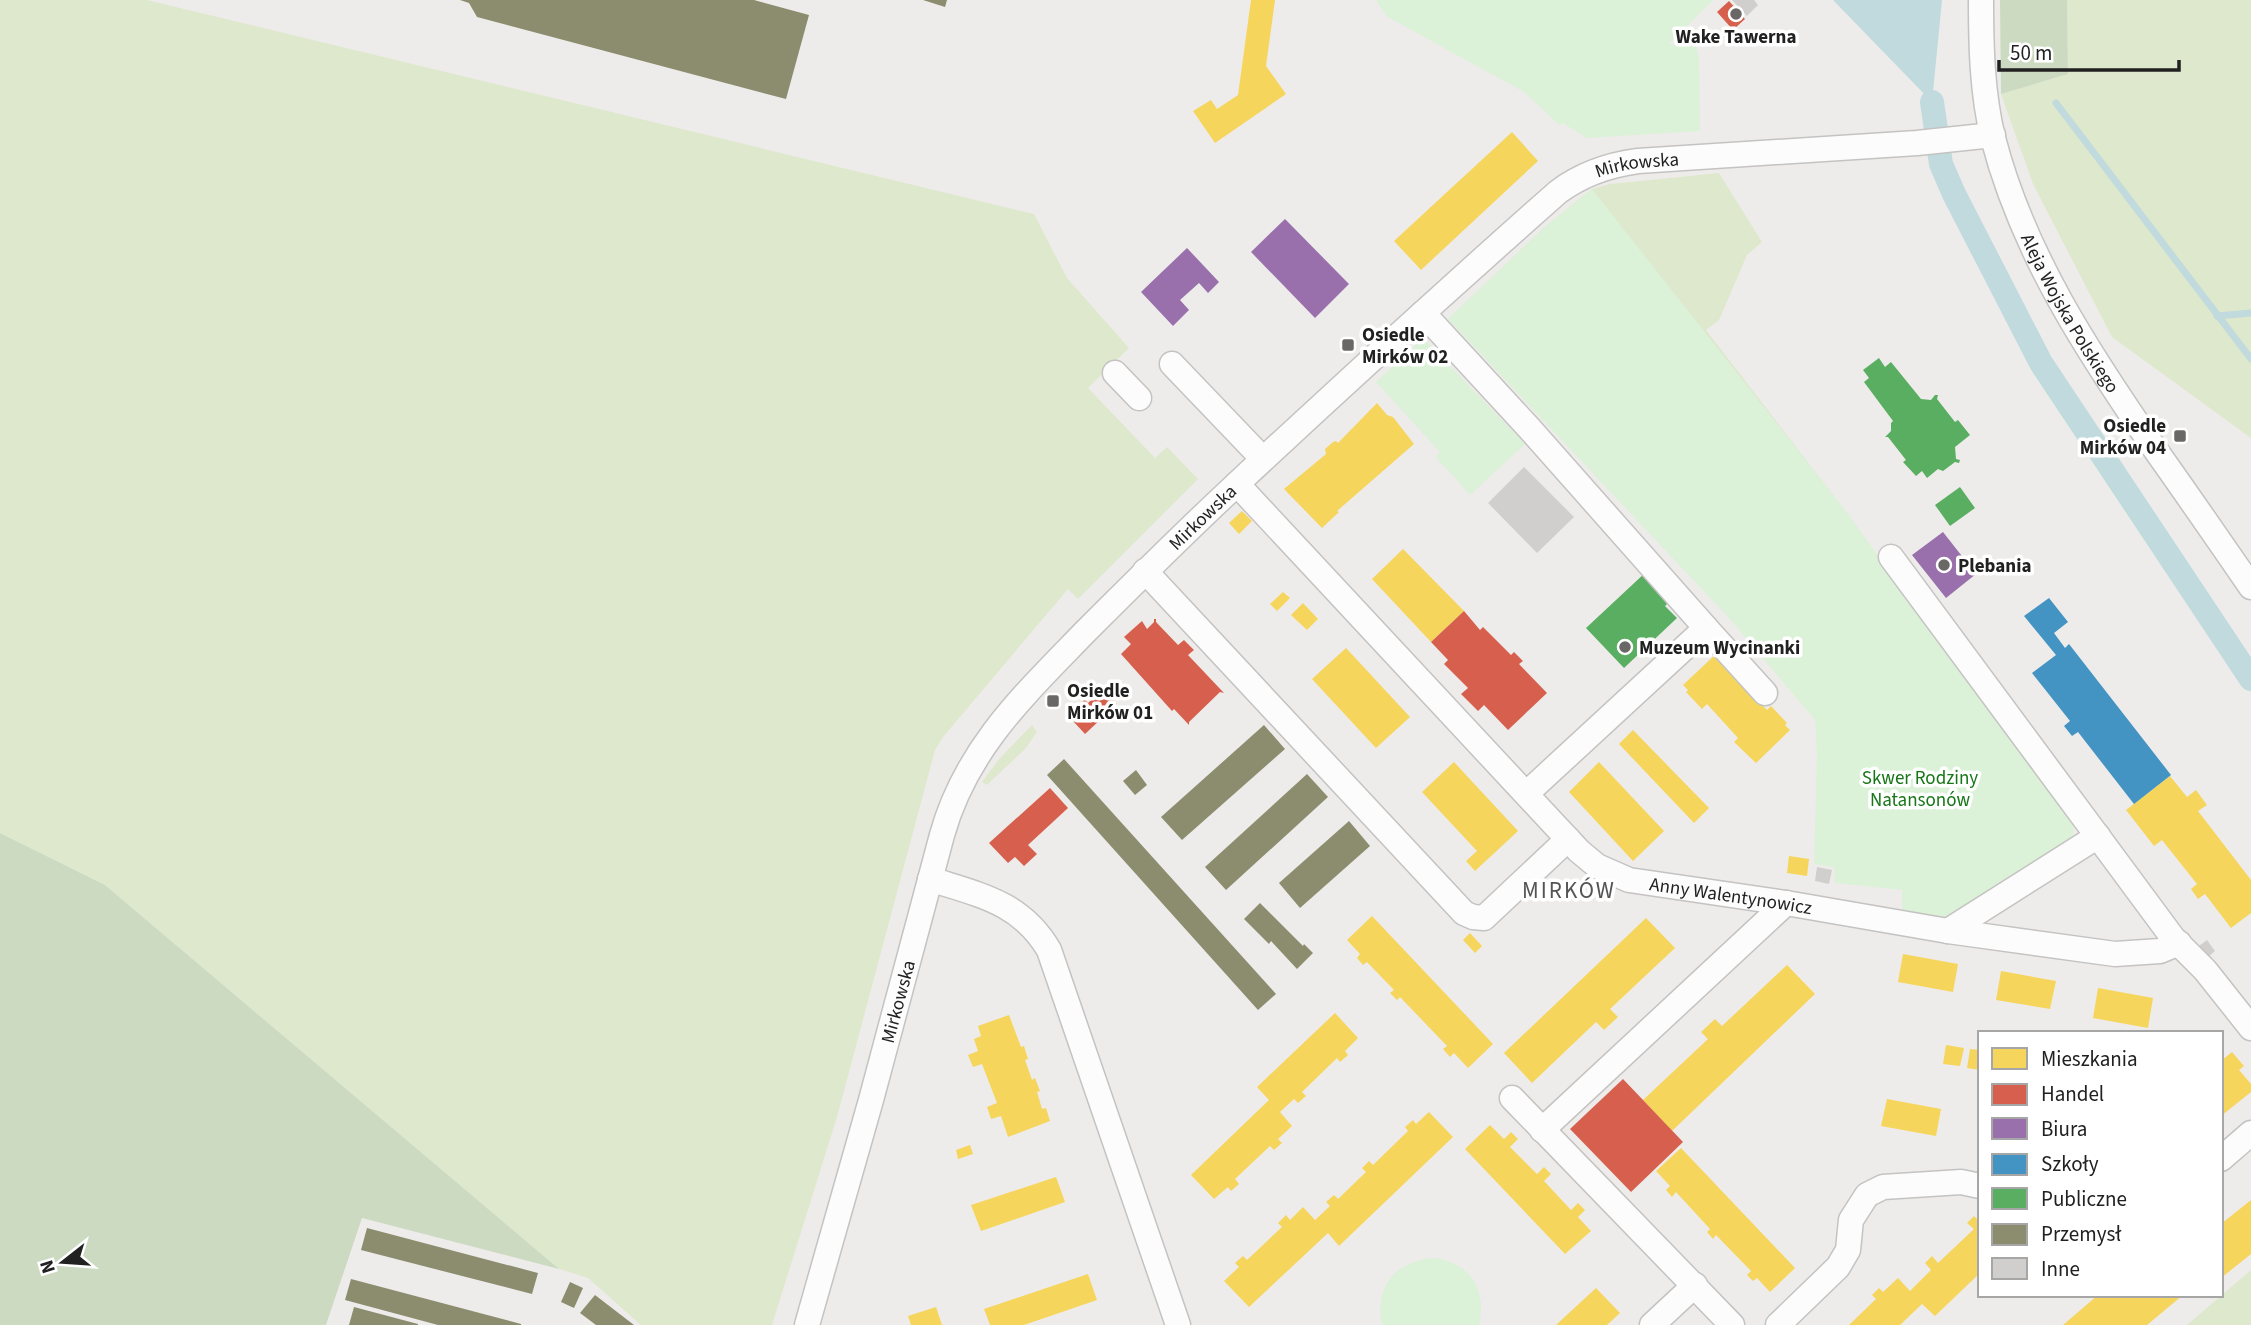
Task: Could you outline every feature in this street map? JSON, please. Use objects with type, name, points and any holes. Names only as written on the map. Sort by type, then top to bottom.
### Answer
[{"type":"street","name":"Aleja Wojska Polskiego","points":[[1981,0],[1984,76],[1993,135],[2017,209],[2053,289],[2098,367],[2251,587]]},
{"type":"street","name":"Mirkowska","points":[[807,1325],[954,800],[989,736],[1048,670],[1145,571],[1423,313],[1558,192],[1598,170],[1638,161],[1917,143],[1993,135]]},
{"type":"street","points":[[1423,313],[1765,693]]},
{"type":"street","points":[[1172,363],[1264,459]]},
{"type":"street","points":[[1115,373],[1139,398]]},
{"type":"street","name":"Anny Walentynowicz","points":[[1237,484],[1568,839],[1597,866],[1629,880],[1786,903],[1948,932],[2115,954],[2160,951],[2179,943]]},
{"type":"street","points":[[1891,557],[2179,943],[2205,970],[2251,1028]]},
{"type":"street","points":[[1145,571],[1464,913],[1484,918],[1568,839]]},
{"type":"street","points":[[1527,793],[1706,628]]},
{"type":"street","points":[[1948,932],[2098,836]]},
{"type":"street","points":[[930,879],[988,898],[1013,910],[1034,929],[1049,950],[1178,1325]]},
{"type":"street","points":[[1542,1129],[1786,903]]},
{"type":"street","points":[[1512,1098],[1732,1325]]},
{"type":"street","points":[[2223,1156],[2251,1133]]},
{"type":"street","points":[[1778,1325],[1838,1267],[1848,1250],[1851,1220],[1867,1195],[1883,1187],[1961,1182],[1978,1186]]},
{"type":"street","points":[[1652,1325],[1695,1285]]},
{"type":"green space","points":[[0,0],[147,0],[1034,214],[1067,278],[1129,348],[1088,388],[1155,458],[1167,447],[1198,479],[1078,599],[1068,589],[943,737],[935,750],[837,1117],[772,1325],[641,1325],[588,1278],[559,1269],[105,885],[0,833]]},
{"type":"green space","points":[[1376,0],[1713,0],[1669,44],[1696,47],[1699,58],[1700,131],[1587,138],[1563,123],[1559,125],[1524,92],[1386,16]]},
{"type":"green space","points":[[2000,0],[2067,0],[2068,74],[2001,94]]},
{"type":"green space","points":[[2067,0],[2251,0],[2251,438],[2112,337],[2033,184],[2001,94],[2068,74]]},
{"type":"green space","points":[[1719,173],[1762,242],[1747,255],[1719,320],[1706,330],[1836,499],[1448,319],[1547,225],[1592,189],[1610,184]]},
{"type":"green space","name":"Skwer Rodziny Natansonów","points":[[1592,189],[1845,510],[2074,825],[2072,845],[1952,918],[1902,912],[1902,890],[1835,883],[1834,867],[1814,864],[1817,755],[1815,720],[1728,617],[1448,319],[1547,225]]},
{"type":"green space","points":[[1419,342],[1427,342],[1525,444],[1470,495],[1436,457],[1440,452],[1376,382]]},
{"type":"green space","points":[[1032,725],[1037,732],[1025,749],[987,785],[982,782],[999,759]]},
{"type":"green space","points":[[0,833],[105,885],[559,1269],[362,1218],[326,1325],[0,1325]]},
{"type":"green space","points":[[1436,1258],[1459,1266],[1474,1281],[1481,1301],[1479,1325],[1382,1325],[1381,1298],[1391,1277],[1410,1263]]},
{"type":"green space","points":[[2251,1270],[2251,1325],[2187,1325],[2223,1297],[2223,1294]]},
{"type":"water","points":[[1833,0],[1942,0],[1932,102]]},
{"type":"building: Mieszkania","points":[[1251,0],[1275,0],[1266,66],[1286,94],[1215,143],[1193,111],[1211,100],[1217,109],[1238,95]]},
{"type":"building: Mieszkania","points":[[1512,132],[1538,161],[1421,270],[1394,241]]},
{"type":"building: Mieszkania","points":[[1377,403],[1387,415],[1393,417],[1414,444],[1337,511],[1339,512],[1322,528],[1284,489],[1326,454],[1325,449],[1333,442],[1338,443]]},
{"type":"building: Mieszkania","points":[[1242,511],[1252,521],[1239,534],[1229,523]]},
{"type":"building: Mieszkania","points":[[1403,549],[1464,611],[1431,642],[1372,579]]},
{"type":"building: Mieszkania","points":[[1283,592],[1290,598],[1277,611],[1270,604]]},
{"type":"building: Mieszkania","points":[[1303,603],[1318,619],[1307,630],[1291,615]]},
{"type":"building: Mieszkania","points":[[1346,648],[1410,717],[1376,748],[1312,679]]},
{"type":"building: Mieszkania","points":[[1717,653],[1735,677],[1767,710],[1771,706],[1790,730],[1756,763],[1734,742],[1738,738],[1707,704],[1702,709],[1683,685]]},
{"type":"building: Mieszkania","points":[[1633,730],[1709,808],[1694,823],[1619,744]]},
{"type":"building: Mieszkania","points":[[1454,762],[1518,831],[1475,871],[1466,861],[1477,851],[1422,792]]},
{"type":"building: Mieszkania","points":[[1599,762],[1664,831],[1633,861],[1569,792]]},
{"type":"building: Mieszkania","points":[[2170,776],[2187,797],[2196,790],[2207,805],[2198,811],[2251,880],[2251,913],[2231,928],[2205,894],[2198,899],[2191,889],[2197,884],[2162,840],[2154,846],[2126,810]]},
{"type":"building: Mieszkania","points":[[1789,856],[1809,859],[1807,876],[1787,873]]},
{"type":"building: Mieszkania","points":[[1372,916],[1493,1044],[1468,1068],[1454,1053],[1450,1057],[1443,1049],[1447,1046],[1400,997],[1397,1000],[1390,993],[1394,990],[1367,962],[1363,965],[1357,958],[1360,954],[1347,940]]},
{"type":"building: Mieszkania","points":[[1646,918],[1675,948],[1610,1009],[1618,1017],[1604,1030],[1596,1022],[1532,1083],[1504,1053]]},
{"type":"building: Mieszkania","points":[[1470,933],[1482,946],[1475,953],[1463,940]]},
{"type":"building: Mieszkania","points":[[1903,954],[1958,964],[1953,992],[1898,982]]},
{"type":"building: Mieszkania","points":[[1787,965],[1815,994],[1672,1131],[1643,1100],[1708,1039],[1701,1032],[1715,1019],[1722,1026]]},
{"type":"building: Mieszkania","points":[[2001,971],[2056,981],[2050,1009],[1996,1000]]},
{"type":"building: Mieszkania","points":[[2098,988],[2153,998],[2148,1028],[2093,1018]]},
{"type":"building: Mieszkania","points":[[1335,1013],[1358,1038],[1345,1051],[1348,1055],[1340,1062],[1337,1058],[1302,1092],[1306,1096],[1298,1103],[1294,1099],[1280,1112],[1292,1126],[1278,1139],[1282,1143],[1274,1150],[1270,1146],[1235,1179],[1239,1184],[1231,1191],[1228,1187],[1214,1199],[1191,1175],[1269,1100],[1257,1087]]},
{"type":"building: Mieszkania","points":[[1009,1015],[1021,1047],[1024,1046],[1028,1059],[1025,1060],[1032,1080],[1035,1078],[1040,1091],[1037,1092],[1042,1109],[1046,1108],[1050,1121],[1008,1137],[1001,1116],[991,1119],[987,1107],[997,1103],[982,1064],[973,1067],[968,1055],[978,1051],[974,1039],[981,1036],[978,1026]]},
{"type":"building: Mieszkania","points":[[1946,1045],[1964,1048],[1960,1066],[1943,1064]]},
{"type":"building: Mieszkania","points":[[1970,1049],[1978,1050],[1978,1070],[1967,1068]]},
{"type":"building: Mieszkania","points":[[2232,1052],[2244,1066],[2239,1070],[2251,1084],[2251,1092],[2223,1114],[2223,1059]]},
{"type":"building: Mieszkania","points":[[1887,1099],[1941,1109],[1936,1136],[1881,1126]]},
{"type":"building: Mieszkania","points":[[1429,1112],[1453,1137],[1339,1246],[1328,1233],[1249,1307],[1224,1281],[1239,1267],[1235,1263],[1243,1256],[1247,1260],[1282,1227],[1278,1223],[1286,1215],[1290,1220],[1303,1207],[1315,1220],[1330,1206],[1326,1202],[1334,1195],[1338,1199],[1366,1172],[1362,1168],[1369,1161],[1373,1165],[1408,1131],[1405,1127],[1413,1120],[1416,1124]]},
{"type":"building: Mieszkania","points":[[1490,1125],[1504,1139],[1511,1132],[1518,1139],[1510,1147],[1537,1174],[1544,1167],[1551,1174],[1544,1181],[1571,1210],[1578,1203],[1585,1210],[1578,1217],[1591,1231],[1565,1254],[1465,1149]]},
{"type":"building: Mieszkania","points":[[970,1145],[973,1154],[958,1159],[956,1150]]},
{"type":"building: Mieszkania","points":[[1681,1148],[1795,1268],[1770,1292],[1757,1278],[1753,1281],[1747,1275],[1751,1271],[1716,1235],[1713,1239],[1707,1232],[1710,1229],[1676,1192],[1672,1197],[1666,1190],[1670,1186],[1656,1171]]},
{"type":"building: Mieszkania","points":[[1056,1177],[1065,1202],[981,1231],[971,1205]]},
{"type":"building: Mieszkania","points":[[2251,1200],[2251,1254],[2223,1276],[2223,1222]]},
{"type":"building: Mieszkania","points":[[1974,1216],[1978,1220],[1978,1275],[1935,1316],[1922,1304],[1900,1325],[1849,1325],[1876,1299],[1872,1295],[1879,1288],[1883,1292],[1898,1278],[1910,1291],[1931,1270],[1925,1263],[1932,1256],[1938,1263],[1974,1229],[1967,1223]]},
{"type":"building: Mieszkania","points":[[1088,1274],[1097,1300],[1024,1325],[990,1325],[984,1309]]},
{"type":"building: Mieszkania","points":[[1596,1288],[1620,1313],[1607,1325],[1556,1325]]},
{"type":"building: Mieszkania","points":[[2096,1297],[2181,1297],[2147,1325],[2063,1325]]},
{"type":"building: Mieszkania","points":[[936,1307],[942,1325],[911,1325],[908,1316]]},
{"type":"building: Handel","points":[[1729,1],[1745,19],[1733,30],[1717,12]]},
{"type":"building: Handel","points":[[1464,611],[1480,630],[1483,627],[1511,655],[1514,652],[1523,661],[1519,664],[1547,693],[1508,730],[1484,705],[1478,711],[1461,694],[1468,688],[1444,664],[1448,660],[1431,642]]},
{"type":"building: Handel","points":[[1154,619],[1178,645],[1184,640],[1194,650],[1188,655],[1224,693],[1220,692],[1189,725],[1174,709],[1172,711],[1121,654],[1131,644],[1124,637],[1142,621],[1147,629]]},
{"type":"building: Handel","points":[[1103,689],[1117,704],[1085,734],[1073,721],[1084,699],[1088,703]]},
{"type":"building: Handel","points":[[1050,788],[1068,808],[1028,845],[1037,854],[1024,866],[1015,857],[1008,863],[989,843]]},
{"type":"building: Handel","points":[[1623,1079],[1683,1142],[1631,1192],[1570,1129]]},
{"type":"building: Biura","points":[[1285,219],[1349,284],[1315,318],[1251,252]]},
{"type":"building: Biura","points":[[1187,248],[1219,282],[1208,293],[1199,283],[1180,300],[1189,310],[1173,326],[1141,292]]},
{"type":"building: Biura","name":"Plebania","points":[[1943,532],[1976,574],[1946,598],[1912,555]]},
{"type":"building: Szkoły","points":[[2049,598],[2068,622],[2054,633],[2065,648],[2069,644],[2171,775],[2134,804],[2078,732],[2072,736],[2064,726],[2070,721],[2032,673],[2056,655],[2024,616]]},
{"type":"building: Publiczne","points":[[1879,358],[1885,367],[1891,362],[1921,399],[1931,400],[1938,395],[1937,399],[1955,422],[1958,420],[1970,435],[1955,447],[1959,463],[1955,462],[1943,471],[1938,469],[1927,478],[1922,471],[1916,476],[1903,462],[1906,460],[1888,437],[1885,437],[1891,431],[1893,421],[1864,382],[1869,378],[1863,370]]},
{"type":"building: Publiczne","points":[[1960,487],[1975,508],[1950,526],[1935,505]]},
{"type":"building: Publiczne","points":[[1646,572],[1672,599],[1665,606],[1677,618],[1624,668],[1586,628]]},
{"type":"building: Przemysł","points":[[460,0],[754,0],[809,15],[786,99],[477,17],[469,3]]},
{"type":"building: Przemysł","points":[[923,0],[947,0],[945,7]]},
{"type":"building: Przemysł","points":[[1264,725],[1285,749],[1182,840],[1161,817]]},
{"type":"building: Przemysł","points":[[1064,759],[1276,994],[1258,1010],[1047,775]]},
{"type":"building: Przemysł","points":[[1136,770],[1147,785],[1135,795],[1123,781]]},
{"type":"building: Przemysł","points":[[1307,774],[1328,797],[1226,890],[1205,867]]},
{"type":"building: Przemysł","points":[[1349,821],[1370,846],[1300,908],[1279,883]]},
{"type":"building: Przemysł","points":[[1260,903],[1313,953],[1297,969],[1271,941],[1269,944],[1244,919]]},
{"type":"building: Przemysł","points":[[367,1228],[538,1273],[532,1294],[361,1250]]},
{"type":"building: Przemysł","points":[[351,1279],[521,1325],[438,1325],[345,1300]]},
{"type":"building: Przemysł","points":[[570,1282],[583,1288],[574,1308],[561,1302]]},
{"type":"building: Przemysł","points":[[595,1295],[634,1325],[596,1325],[580,1313]]},
{"type":"building: Przemysł","points":[[354,1307],[418,1324],[418,1325],[349,1325]]},
{"type":"building: Inne","points":[[1732,0],[1754,0],[1758,5],[1747,16]]},
{"type":"building: Inne","points":[[1524,467],[1574,517],[1537,553],[1488,503]]},
{"type":"building: Inne","points":[[1817,867],[1832,870],[1829,884],[1815,881]]},
{"type":"building: Inne","points":[[2207,940],[2215,951],[2208,957],[2199,946]]},
{"type":"waterway","points":[[1932,102],[1941,164],[2041,363],[2251,679]]},
{"type":"waterway","points":[[2056,103],[2251,359]]},
{"type":"waterway","points":[[2217,316],[2251,313]]},
{"type":"place","name":"Wake Tawerna","points":[[1736,14]]},
{"type":"place","name":"Osiedle Mirków 02","points":[[1348,345]]},
{"type":"place","name":"Osiedle Mirków 04","points":[[2180,436]]},
{"type":"place","name":"Plebania","points":[[1944,565]]},
{"type":"place","name":"Muzeum Wycinanki","points":[[1625,647]]},
{"type":"place","name":"Osiedle Mirków 01","points":[[1053,701]]},
{"type":"district","name":"MIRKÓW","points":[[1569,890]]}]
